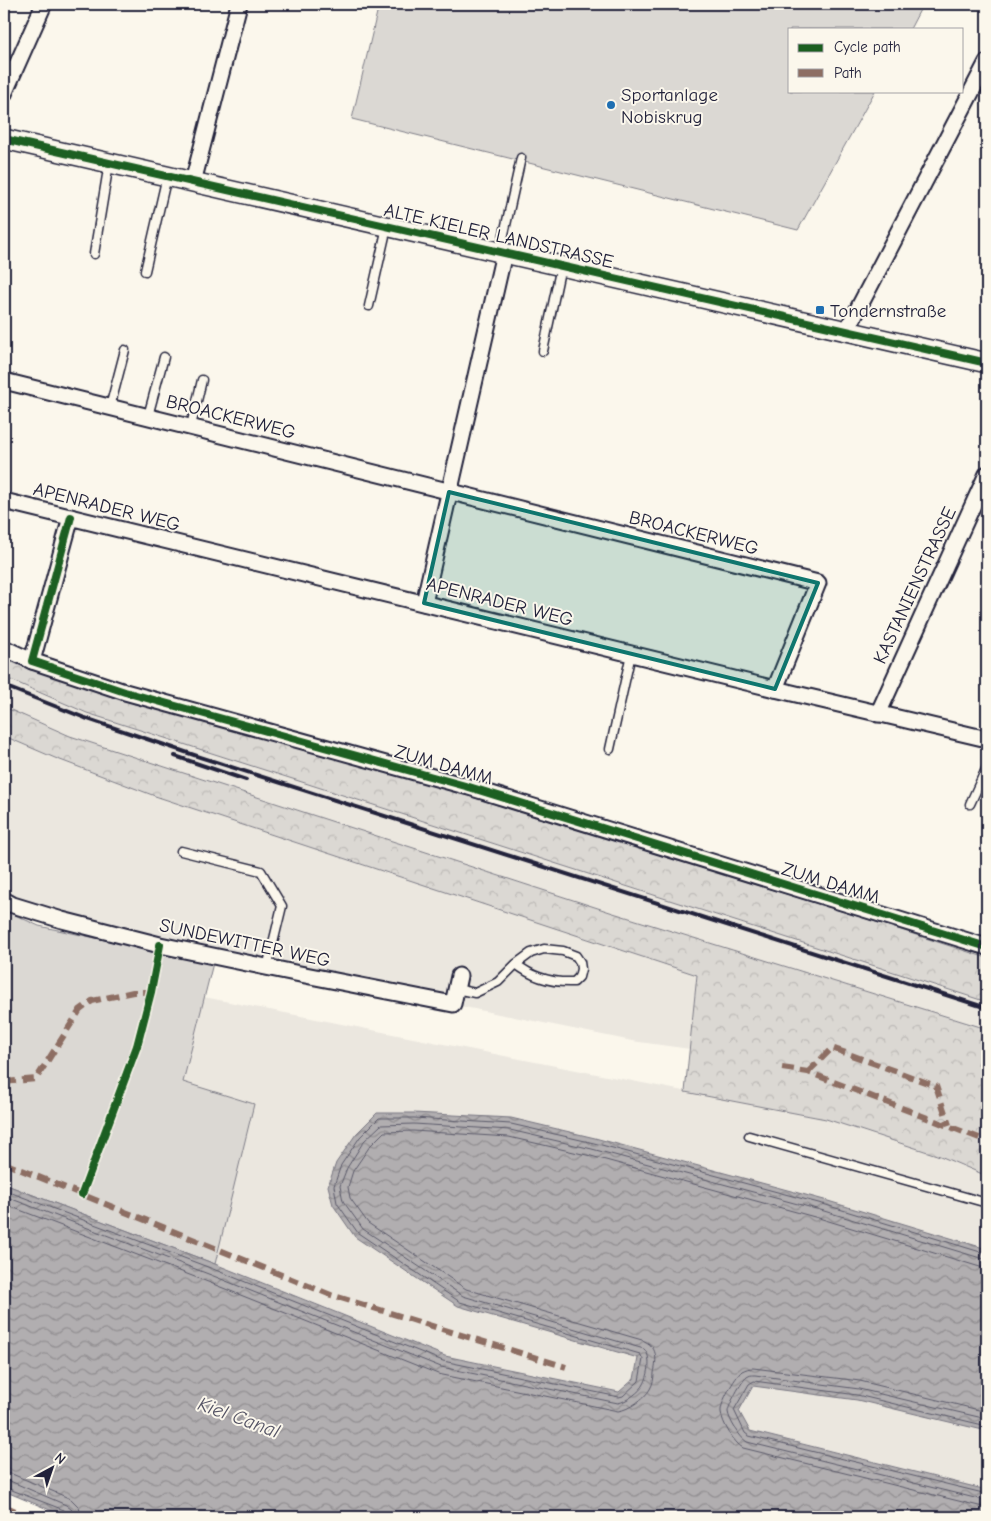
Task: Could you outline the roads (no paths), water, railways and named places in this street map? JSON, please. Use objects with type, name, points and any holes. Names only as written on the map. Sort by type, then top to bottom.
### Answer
[{"type":"street","points":[[4,94],[44,4]]},
{"type":"street","points":[[193,182],[239,4]]},
{"type":"street","points":[[846,330],[986,65]]},
{"type":"street","name":"ALTE KIELER LANDSTRASSE","points":[[4,139],[987,362]]},
{"type":"street","points":[[424,603],[502,252]]},
{"type":"street","name":"BROACKERWEG","points":[[4,381],[818,583],[774,689]]},
{"type":"street","name":"KASTANIENSTRASSE","points":[[878,714],[987,474]]},
{"type":"street","name":"APENRADER WEG","points":[[4,501],[774,689],[987,739]]},
{"type":"street","points":[[32,661],[70,517]]},
{"type":"street","name":"ZUM DAMM","points":[[4,648],[32,661],[125,692],[470,788],[987,947]]},
{"type":"street","name":"SUNDEWITTER WEG","points":[[4,900],[13,905],[62,920],[160,945],[453,1004],[458,982]]},
{"type":"lane","points":[[502,252],[521,158]]},
{"type":"lane","points":[[94,254],[109,163]]},
{"type":"lane","points":[[145,271],[167,176]]},
{"type":"lane","points":[[369,306],[387,226]]},
{"type":"lane","points":[[544,351],[561,266]]},
{"type":"lane","points":[[110,407],[124,350]]},
{"type":"lane","points":[[148,416],[164,357]]},
{"type":"lane","points":[[190,426],[202,380]]},
{"type":"lane","points":[[610,749],[631,654]]},
{"type":"lane","points":[[970,804],[987,767]]},
{"type":"lane","points":[[181,851],[261,871],[282,906],[267,968]]},
{"type":"lane","points":[[458,982],[475,993],[498,982],[516,964],[531,952],[544,949],[563,951],[576,956],[580,962],[581,969],[574,982],[567,982],[546,979],[526,972],[516,964]]},
{"type":"lane","points":[[749,1136],[987,1204]]},
{"type":"water","name":"Kiel Canal","points":[[377,1113],[511,1118],[595,1138],[828,1201],[987,1249],[987,1431],[857,1400],[753,1386],[739,1411],[750,1431],[987,1490],[987,1517],[67,1517],[4,1491],[4,1184],[215,1264],[445,1356],[619,1392],[634,1379],[638,1358],[458,1306],[355,1237],[333,1205],[328,1186],[336,1163],[356,1134]]},
{"type":"railway","points":[[4,686],[85,718],[200,757],[987,1008]]},
{"type":"railway","points":[[175,756],[246,780]]},
{"type":"place","name":"Sportanlage Nobiskrug","points":[[611,105]]},
{"type":"place","name":"Tondernstraße","points":[[820,310]]}]
